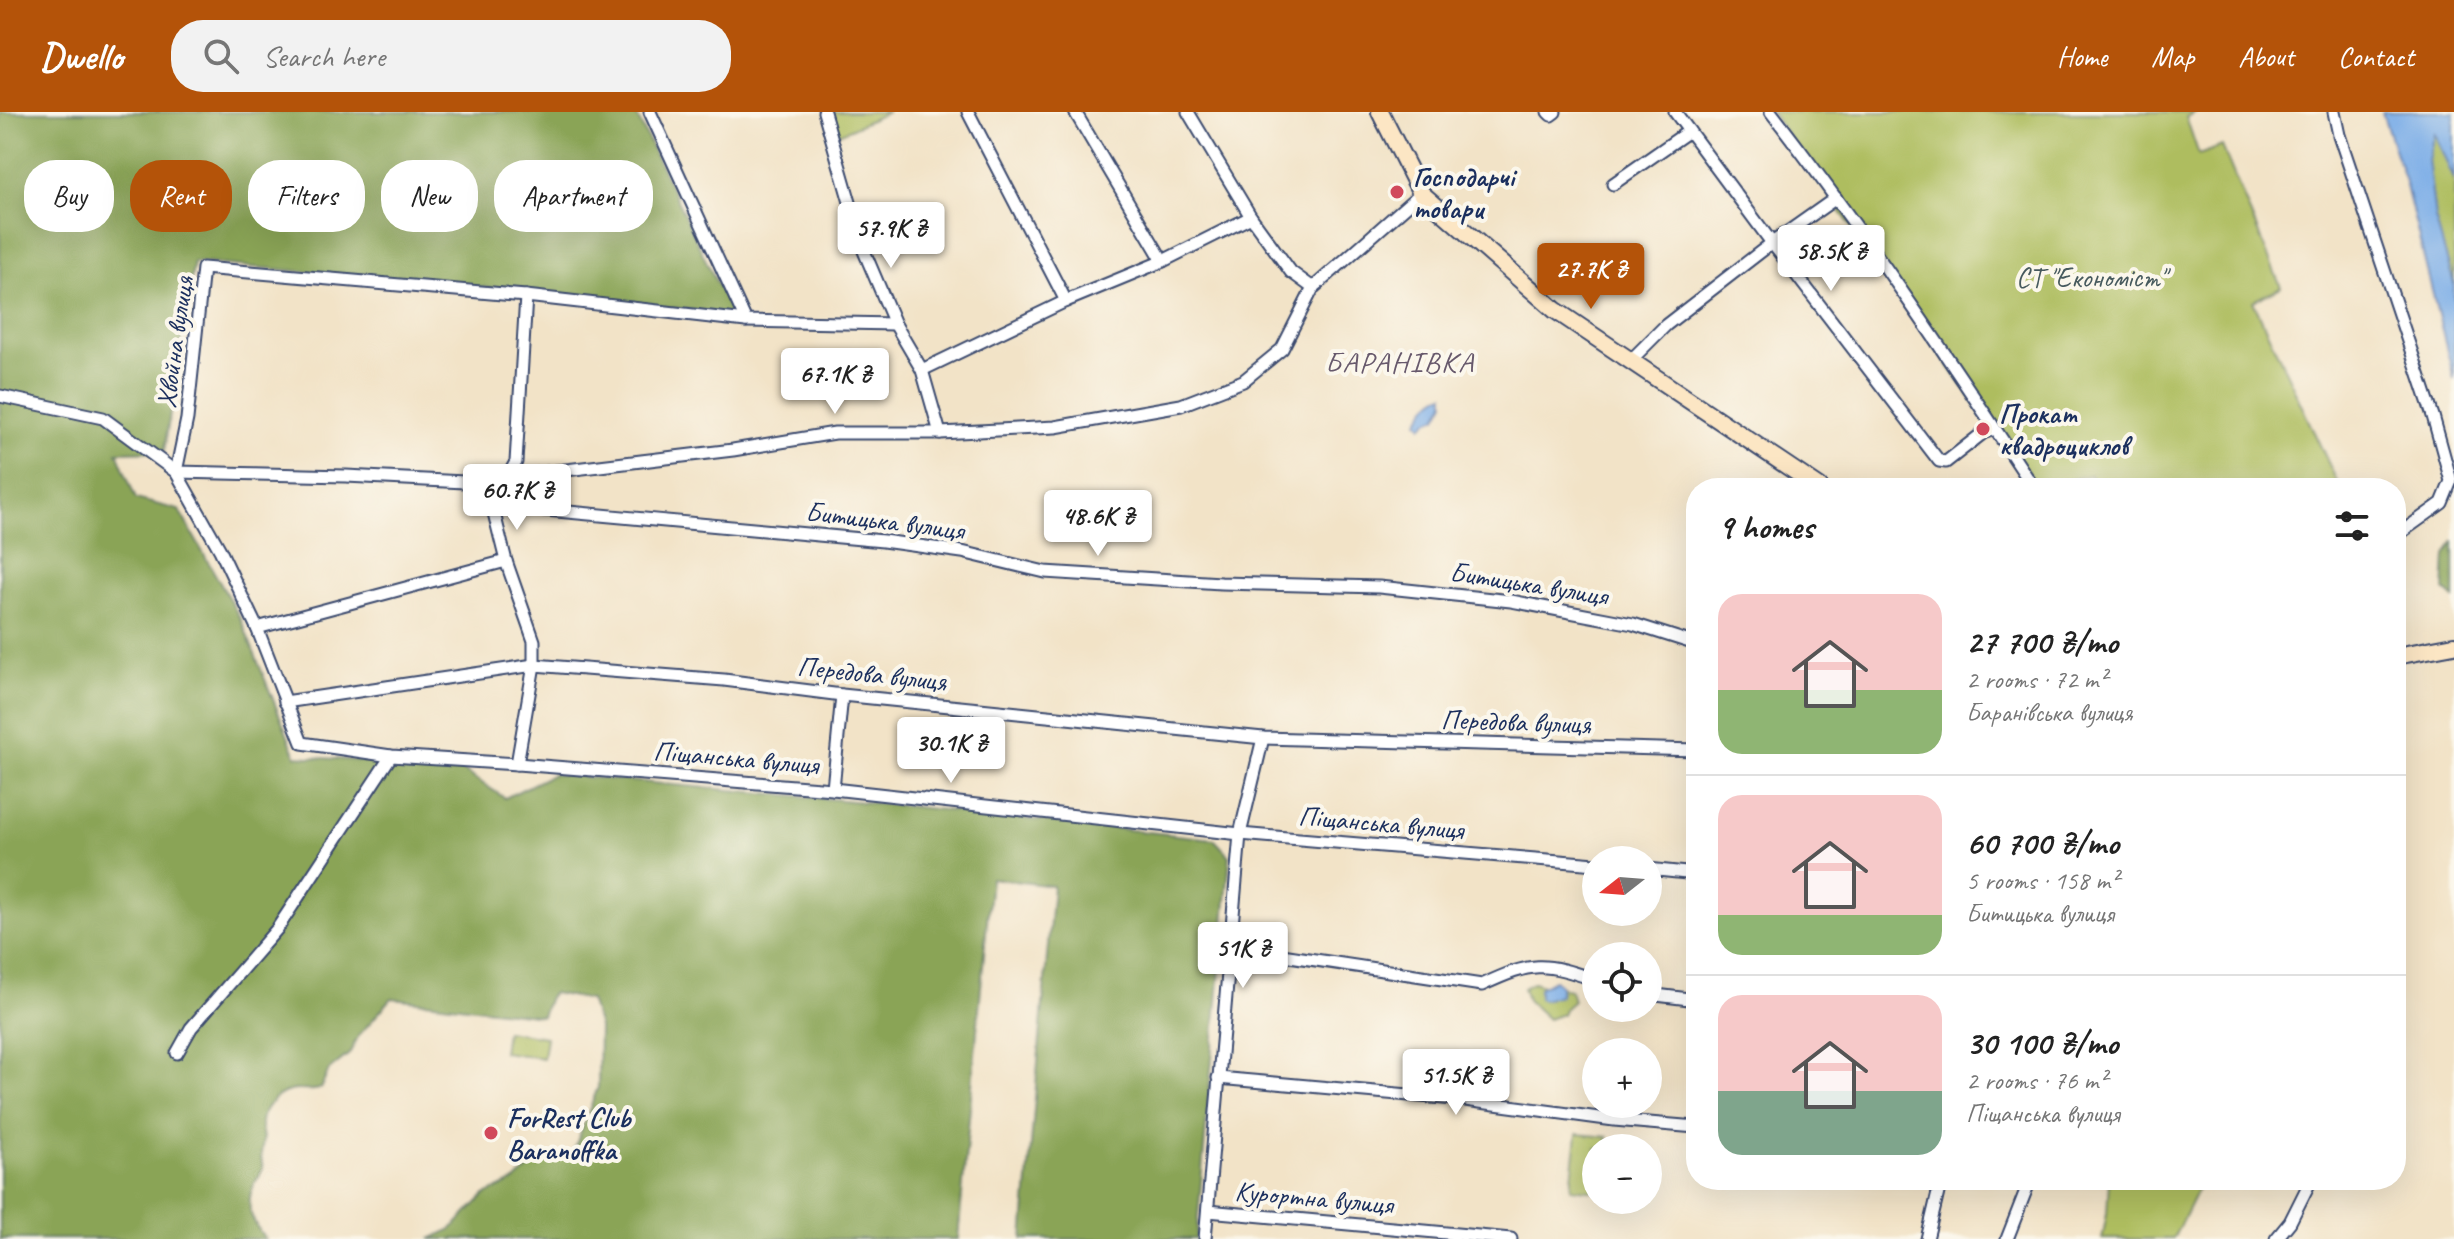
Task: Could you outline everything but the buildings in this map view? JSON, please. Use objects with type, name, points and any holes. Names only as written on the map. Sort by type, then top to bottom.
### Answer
[{"type":"main road","points":[[1380,112],[1421,193],[1555,310],[1805,478]]},
{"type":"main road","points":[[2406,654],[2454,645]]},
{"type":"street","points":[[650,112],[746,321]]},
{"type":"street","points":[[824,112],[864,251],[895,324],[922,370],[940,433]]},
{"type":"street","points":[[968,112],[1066,301]]},
{"type":"street","points":[[1075,112],[1163,261]]},
{"type":"street","points":[[1188,112],[1251,217],[1291,272],[1313,288]]},
{"type":"street","points":[[1548,112],[1551,115],[1555,112]]},
{"type":"street","points":[[1675,112],[1939,461],[1946,462],[1983,433],[1995,429]]},
{"type":"street","points":[[1771,112],[1836,198],[1967,384],[2027,478]]},
{"type":"street","points":[[2334,112],[2433,416],[2451,481],[2442,503],[2406,529]]},
{"type":"street","points":[[1613,184],[1689,131]]},
{"type":"street","points":[[176,472],[504,484],[516,476],[733,450],[835,433],[940,433],[1055,427],[1181,405],[1243,381],[1282,349],[1313,288],[1421,193]]},
{"type":"street","points":[[1630,361],[1666,325],[1836,198]]},
{"type":"street","points":[[922,370],[1066,301],[1163,261],[1251,217]]},
{"type":"street","name":"Хвойна вулиця","points":[[176,472],[187,419],[203,268],[526,296],[746,321],[895,324]]},
{"type":"street","points":[[517,764],[534,665],[534,641],[506,561],[492,505],[516,462],[526,296]]},
{"type":"street","points":[[0,396],[103,418],[176,472],[220,550],[257,628],[285,702]]},
{"type":"street","name":"Битицька вулиця","points":[[492,505],[883,541],[962,552],[1045,572],[1221,583],[1379,587],[1511,601],[1633,624],[1686,641]]},
{"type":"street","points":[[257,628],[506,561]]},
{"type":"street","name":"Передова вулиця","points":[[285,702],[534,665],[724,680],[1263,738],[1686,750]]},
{"type":"street","points":[[833,789],[842,695]]},
{"type":"street","name":"Піщанська вулиця","points":[[285,702],[302,743],[391,756],[833,789],[1240,834],[1582,863]]},
{"type":"street","points":[[1205,1239],[1240,834],[1263,738]]},
{"type":"street","points":[[177,1053],[191,1028],[277,929],[391,756]]},
{"type":"street","points":[[1662,870],[1686,873]]},
{"type":"street","points":[[1229,947],[1482,985],[1510,972],[1536,965],[1582,976]]},
{"type":"street","points":[[1662,996],[1686,999]]},
{"type":"street","points":[[1218,1078],[1465,1100],[1686,1126]]},
{"type":"street","points":[[1927,1239],[1939,1190]]},
{"type":"street","points":[[2007,1239],[2026,1190]]},
{"type":"street","points":[[2276,1239],[2290,1222],[2306,1190]]},
{"type":"street","name":"Курортна вулиця","points":[[1208,1211],[1511,1239]]},
{"type":"green space","points":[[0,112],[635,112],[732,315],[534,292],[194,262],[164,451],[117,452],[136,499],[179,510],[241,620],[296,756],[459,768],[505,798],[553,774],[897,805],[1214,839],[1230,856],[1196,1239],[1023,1239],[1053,886],[991,878],[958,1239],[430,1239],[452,1229],[485,1195],[515,1181],[542,1157],[554,1158],[573,1152],[598,1087],[599,1027],[590,1000],[553,993],[542,1016],[392,998],[359,1035],[349,1054],[329,1070],[321,1088],[285,1093],[275,1099],[264,1113],[261,1123],[263,1167],[251,1192],[250,1207],[253,1220],[265,1239],[0,1239]]},
{"type":"green space","points":[[830,112],[888,112],[839,134]]},
{"type":"green space","name":"СТ \"Економіст\"","points":[[1771,112],[2196,112],[2186,117],[2199,155],[2222,146],[2281,287],[2253,301],[2335,478],[2092,478],[2090,475],[2027,478]]},
{"type":"green space","points":[[2434,132],[2454,179],[2454,284],[2435,218],[2428,160]]},
{"type":"green space","points":[[2454,540],[2454,599],[2444,590],[2446,555]]},
{"type":"green space","points":[[1534,982],[1542,985],[1539,998],[1561,992],[1560,985],[1570,990],[1573,1001],[1562,1014],[1548,1019],[1527,1000],[1523,988]]},
{"type":"green space","points":[[506,1031],[546,1037],[543,1058],[503,1052]]},
{"type":"green space","points":[[1577,1134],[1582,1134],[1582,1189],[1571,1188]]},
{"type":"green space","points":[[2108,1190],[2197,1190],[2173,1239],[2102,1239]]},
{"type":"water","points":[[2382,112],[2454,112],[2454,179],[2434,133],[2428,160],[2435,218],[2454,284],[2454,379],[2405,182]]},
{"type":"water","points":[[1445,394],[1445,402],[1437,417],[1422,426],[1418,421],[1426,408]]},
{"type":"water","points":[[1554,980],[1560,985],[1560,995],[1543,1000],[1539,998],[1539,988]]},
{"type":"place","name":"Господарчі товари","points":[[1397,192]]},
{"type":"place","name":"Прокат квадроциклов","points":[[1983,429]]},
{"type":"place","name":"ForRest Club Baranoffka","points":[[491,1133]]},
{"type":"district","name":"БАРАНІВКА","points":[[1400,362]]}]
